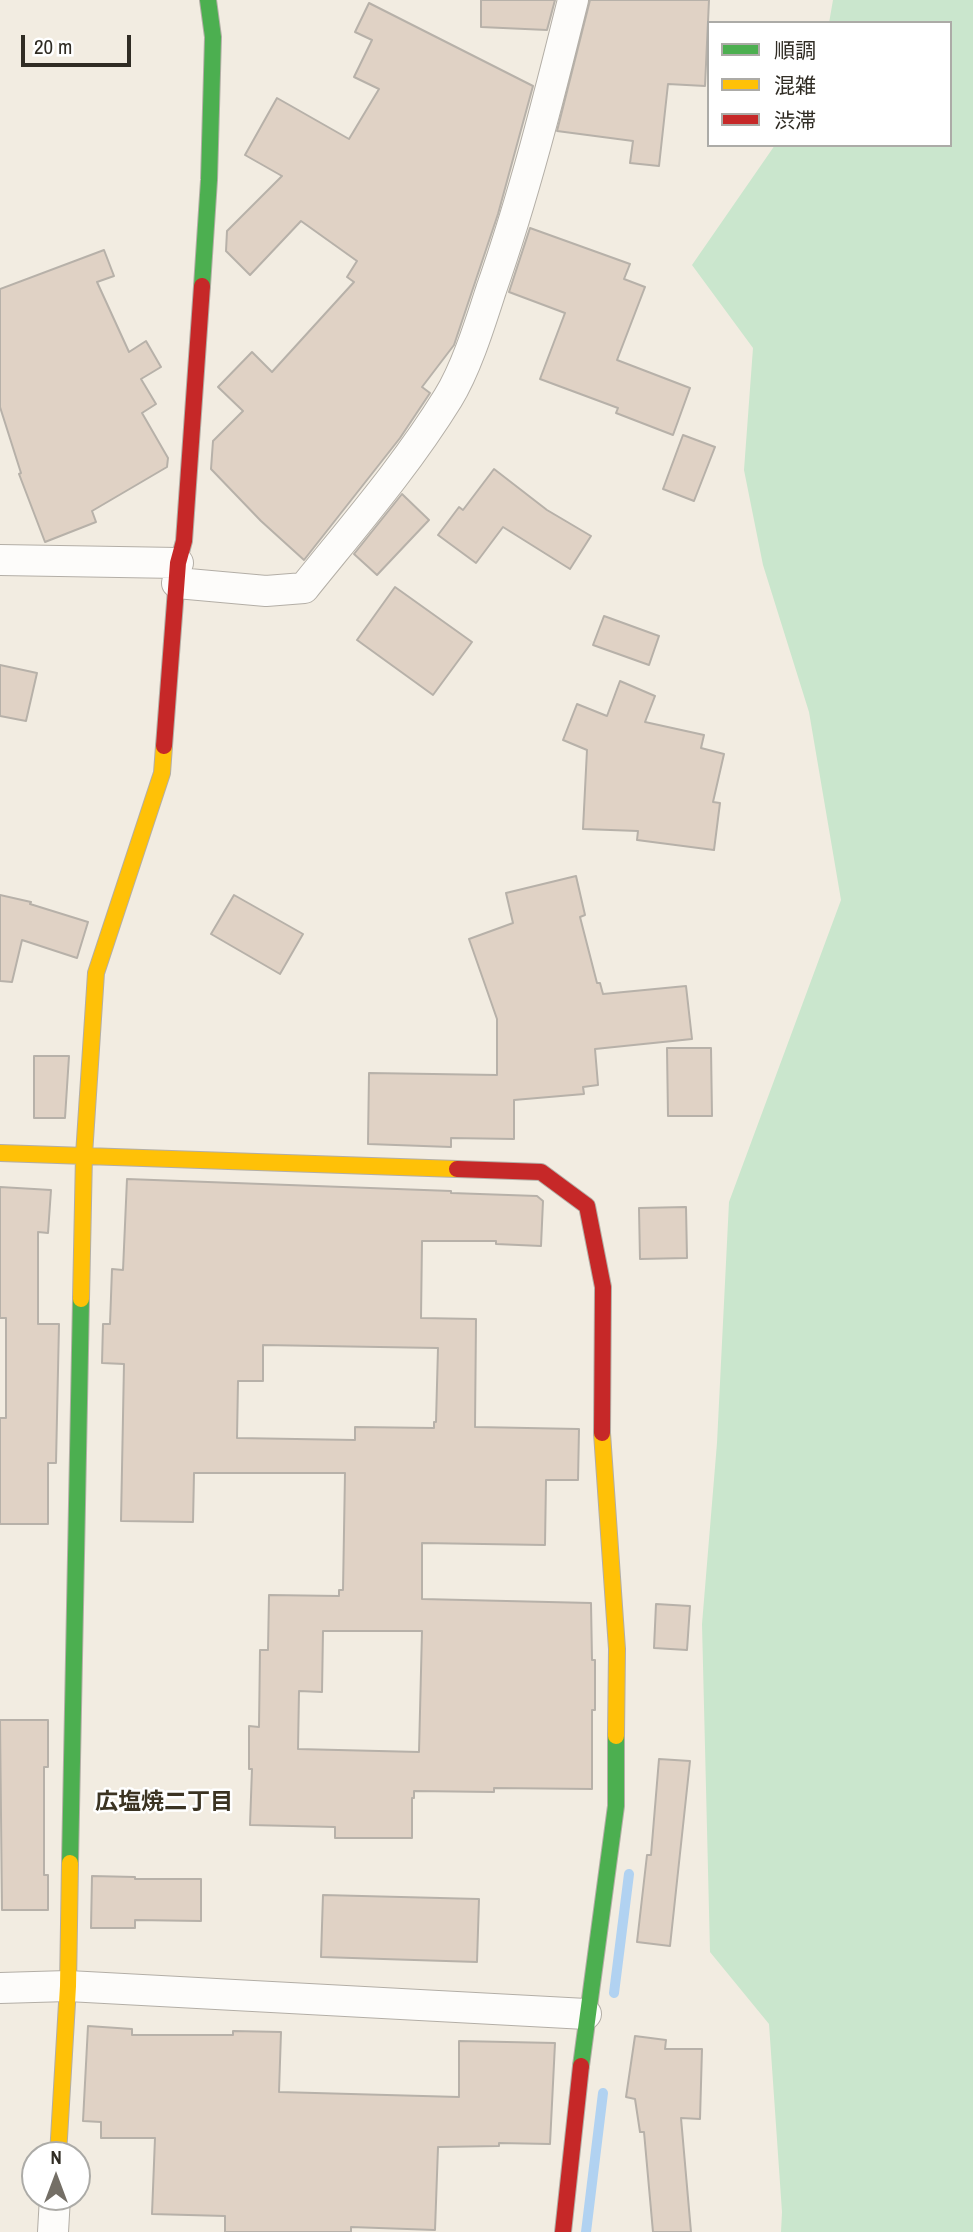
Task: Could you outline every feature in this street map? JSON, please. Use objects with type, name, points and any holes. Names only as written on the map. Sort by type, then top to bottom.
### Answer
[{"type":"street","points":[[59,2141],[68,1986],[84,1155],[96,973],[162,773],[178,573],[184,541],[209,180],[213,37],[208,0]]},
{"type":"street","points":[[0,560],[178,573],[266,591],[304,588],[388,483],[449,397],[477,332],[506,247],[550,93],[573,0]]},
{"type":"street","points":[[0,1153],[541,1172],[587,1206],[603,1287],[602,1455],[617,1662],[616,1806],[586,2014],[563,2232]]},
{"type":"street","points":[[0,1988],[68,1986],[586,2014]]},
{"type":"street","points":[[53,2232],[54,2211]]},
{"type":"green space","points":[[833,0],[973,0],[973,2232],[781,2232],[782,2212],[769,2024],[710,1952],[702,1624],[717,1443],[729,1202],[841,900],[809,712],[763,565],[744,470],[753,348],[692,265],[774,147],[952,147],[952,21],[829,21]]},
{"type":"building","points":[[481,0],[555,0],[547,30],[481,27]]},
{"type":"building","points":[[590,0],[709,0],[705,86],[668,84],[659,166],[630,163],[633,141],[557,131]]},
{"type":"building","points":[[369,3],[533,86],[498,214],[454,345],[422,387],[430,393],[400,438],[304,560],[261,521],[211,469],[213,441],[243,411],[218,387],[252,352],[272,372],[354,282],[347,277],[357,261],[301,221],[250,275],[226,251],[227,231],[282,176],[245,155],[277,98],[349,139],[379,89],[354,77],[372,40],[355,32]]},
{"type":"building","points":[[530,228],[630,264],[624,279],[645,287],[617,360],[690,388],[673,435],[616,413],[618,408],[540,379],[565,313],[509,292]]},
{"type":"building","points":[[104,250],[114,276],[97,282],[129,352],[146,341],[161,367],[141,379],[156,404],[142,413],[168,458],[167,467],[92,511],[96,522],[45,542],[19,474],[21,473],[0,407],[0,289]]},
{"type":"building","points":[[683,435],[715,447],[694,501],[663,489]]},
{"type":"building","points":[[494,469],[547,510],[591,536],[570,569],[503,527],[476,563],[438,535],[459,507],[463,510]]},
{"type":"building","points":[[402,494],[429,520],[377,575],[354,554]]},
{"type":"building","points":[[395,587],[472,642],[433,695],[357,640]]},
{"type":"building","points":[[604,616],[659,636],[649,665],[593,645]]},
{"type":"building","points":[[0,665],[37,673],[26,721],[0,716]]},
{"type":"building","points":[[620,681],[655,696],[645,722],[704,735],[701,748],[724,754],[713,802],[720,803],[714,850],[637,840],[638,831],[583,829],[587,750],[563,740],[577,704],[607,716]]},
{"type":"building","points":[[576,876],[585,915],[580,917],[597,983],[600,983],[603,994],[686,986],[692,1039],[595,1049],[598,1085],[583,1087],[584,1094],[514,1100],[514,1139],[451,1138],[451,1147],[368,1144],[369,1073],[497,1075],[497,1019],[469,939],[513,923],[506,893]]},
{"type":"building","points":[[0,895],[31,902],[30,904],[88,922],[77,958],[22,940],[12,982],[0,981]]},
{"type":"building","points":[[234,895],[303,934],[280,974],[211,934]]},
{"type":"building","points":[[667,1048],[711,1048],[712,1116],[668,1116]]},
{"type":"building","points":[[34,1056],[69,1056],[65,1118],[34,1118]]},
{"type":"building","points":[[127,1179],[451,1191],[537,1196],[543,1201],[541,1246],[496,1244],[496,1241],[422,1241],[421,1318],[476,1319],[475,1427],[579,1429],[578,1480],[546,1480],[545,1545],[422,1543],[422,1599],[591,1603],[592,1660],[595,1660],[592,1789],[494,1788],[494,1792],[414,1791],[412,1838],[335,1838],[335,1827],[250,1825],[252,1769],[249,1769],[249,1726],[259,1727],[260,1650],[268,1650],[269,1595],[339,1596],[339,1590],[343,1590],[345,1473],[194,1473],[193,1522],[121,1521],[124,1364],[102,1363],[103,1324],[110,1324],[112,1269],[123,1270]],"holes":[[[263,1345],[438,1348],[434,1428],[355,1427],[355,1440],[237,1438],[238,1381],[263,1381]],[[323,1631],[422,1631],[419,1752],[298,1749],[299,1691],[322,1692]]]},
{"type":"building","points":[[0,1187],[51,1190],[48,1233],[38,1232],[38,1324],[59,1324],[56,1463],[48,1463],[48,1524],[0,1524],[0,1418],[6,1418],[6,1318],[0,1318]]},
{"type":"building","points":[[686,1207],[687,1258],[640,1259],[639,1208]]},
{"type":"building","points":[[656,1604],[690,1606],[687,1650],[654,1648]]},
{"type":"building","points":[[0,1720],[48,1720],[48,1767],[44,1767],[44,1875],[48,1875],[48,1910],[2,1910]]},
{"type":"building","points":[[659,1759],[690,1761],[670,1946],[637,1942],[647,1855],[651,1855]]},
{"type":"building","points":[[92,1876],[201,1879],[201,1921],[135,1920],[135,1928],[91,1928]]},
{"type":"building","points":[[323,1895],[479,1899],[477,1962],[321,1957]]},
{"type":"building","points":[[88,2026],[132,2029],[132,2035],[281,2032],[279,2092],[459,2097],[459,2041],[555,2043],[550,2144],[499,2143],[499,2146],[438,2147],[435,2230],[351,2227],[351,2232],[225,2232],[225,2216],[152,2214],[155,2138],[101,2138],[101,2122],[83,2121]]},
{"type":"building","points":[[635,2036],[666,2040],[665,2049],[702,2049],[700,2119],[681,2118],[691,2232],[653,2232],[644,2132],[640,2132],[635,2099],[626,2097]]},
{"type":"waterway","points":[[614,1993],[629,1874]]},
{"type":"waterway","points":[[586,2232],[603,2093]]},
{"type":"traffic: fast","points":[[202,286],[209,180],[213,37],[208,0]]},
{"type":"traffic: fast","points":[[70,1863],[81,1299]]},
{"type":"traffic: fast","points":[[581,2066],[616,1806],[616,1736]]},
{"type":"traffic: slow","points":[[81,1299],[84,1155],[96,973],[162,773],[164,746]]},
{"type":"traffic: slow","points":[[0,1153],[457,1169]]},
{"type":"traffic: slow","points":[[602,1433],[617,1649],[616,1736]]},
{"type":"traffic: slow","points":[[59,2141],[68,1986],[70,1863]]},
{"type":"traffic: jam","points":[[164,746],[178,563],[184,541],[202,286]]},
{"type":"traffic: jam","points":[[457,1169],[541,1172],[587,1206],[603,1287],[602,1433]]},
{"type":"traffic: jam","points":[[563,2232],[581,2066]]},
{"type":"district","name":"広塩焼二丁目","points":[[164,1803]]}]
